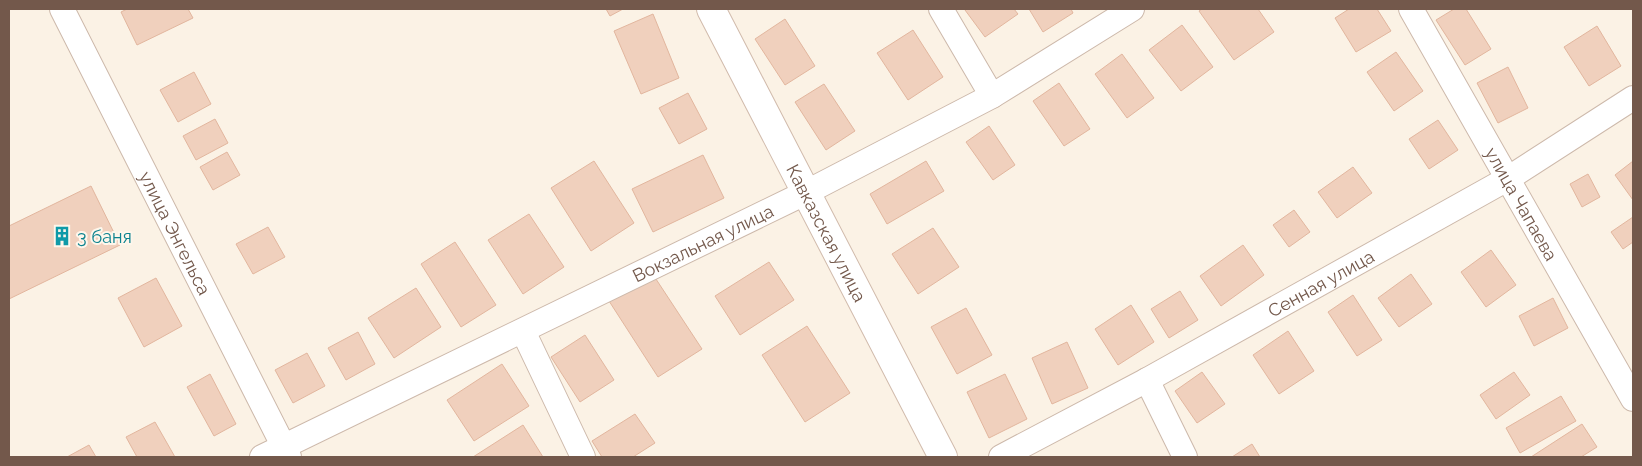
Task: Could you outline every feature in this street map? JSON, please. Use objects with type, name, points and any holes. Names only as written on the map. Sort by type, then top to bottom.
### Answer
[{"type":"main road","name":"Кавказская улица","points":[[711,9],[943,457]]},
{"type":"street","name":"улица Энгельса","points":[[62,9],[286,452]]},
{"type":"street","points":[[941,9],[992,96]]},
{"type":"street","name":"Вокзальная улица","points":[[262,457],[286,452],[523,331],[806,193],[992,96],[1132,9]]},
{"type":"street","name":"улица Чапаева","points":[[1411,9],[1633,399]]},
{"type":"street","name":"Сенная улица","points":[[1001,457],[1146,380],[1508,178],[1633,98]]},
{"type":"street","points":[[523,331],[583,457]]},
{"type":"street","points":[[1146,380],[1185,457]]},
{"type":"building","points":[[127,9],[188,9],[193,18],[137,45],[121,12]]},
{"type":"building","points":[[606,9],[623,9],[610,16]]},
{"type":"building","points":[[1014,9],[1018,14],[985,37],[965,10]]},
{"type":"building","points":[[1029,9],[1071,9],[1073,13],[1043,32]]},
{"type":"building","points":[[1202,9],[1258,9],[1274,32],[1234,60],[1199,11]]},
{"type":"building","points":[[1349,9],[1377,9],[1391,31],[1356,52],[1335,18]]},
{"type":"building","points":[[1454,9],[1466,9],[1491,49],[1465,65],[1436,20]]},
{"type":"building","points":[[653,14],[679,78],[641,94],[614,31]]},
{"type":"building","points":[[785,19],[815,66],[785,85],[755,39]]},
{"type":"building","points":[[1182,25],[1213,67],[1181,91],[1149,50]]},
{"type":"building","points":[[1597,26],[1621,66],[1589,86],[1564,47]]},
{"type":"building","points":[[913,30],[943,77],[908,100],[877,53]]},
{"type":"building","points":[[1396,52],[1423,91],[1394,111],[1367,72]]},
{"type":"building","points":[[1122,54],[1154,98],[1127,118],[1095,74]]},
{"type":"building","points":[[1508,67],[1528,108],[1498,123],[1477,83]]},
{"type":"building","points":[[194,72],[211,104],[178,122],[160,90]]},
{"type":"building","points":[[1059,83],[1090,129],[1064,146],[1033,101]]},
{"type":"building","points":[[824,84],[855,131],[826,150],[795,102]]},
{"type":"building","points":[[688,93],[707,129],[679,144],[659,108]]},
{"type":"building","points":[[215,119],[228,143],[196,160],[183,136]]},
{"type":"building","points":[[1438,120],[1458,150],[1429,169],[1409,139]]},
{"type":"building","points":[[989,126],[1015,165],[993,180],[966,142]]},
{"type":"building","points":[[227,152],[240,175],[213,190],[200,167]]},
{"type":"building","points":[[703,155],[724,198],[653,232],[632,189]]},
{"type":"building","points":[[594,161],[634,223],[591,251],[551,188]]},
{"type":"building","points":[[926,161],[944,191],[887,224],[870,194]]},
{"type":"building","points":[[1633,161],[1633,200],[1615,175]]},
{"type":"building","points":[[1353,167],[1372,193],[1337,218],[1318,192]]},
{"type":"building","points":[[1588,174],[1600,197],[1582,207],[1570,184]]},
{"type":"building","name":"3 баня","points":[[91,186],[120,245],[9,299],[9,226]]},
{"type":"building","points":[[1294,210],[1310,232],[1289,247],[1273,225]]},
{"type":"building","points":[[529,214],[564,267],[523,294],[488,240]]},
{"type":"building","points":[[1633,217],[1633,242],[1623,249],[1611,232]]},
{"type":"building","points":[[268,227],[285,257],[253,274],[236,244]]},
{"type":"building","points":[[933,228],[959,267],[918,294],[892,254]]},
{"type":"building","points":[[455,242],[496,305],[461,327],[421,264]]},
{"type":"building","points":[[1243,245],[1264,275],[1221,306],[1200,276]]},
{"type":"building","points":[[1491,250],[1516,285],[1486,307],[1461,272]]},
{"type":"building","points":[[769,262],[794,300],[740,335],[715,296]]},
{"type":"building","points":[[652,273],[702,349],[658,377],[609,301]]},
{"type":"building","points":[[1411,274],[1432,304],[1399,327],[1378,298]]},
{"type":"building","points":[[156,278],[182,326],[144,347],[118,298]]},
{"type":"building","points":[[416,288],[441,327],[394,358],[368,318]]},
{"type":"building","points":[[1180,291],[1198,320],[1169,338],[1151,309]]},
{"type":"building","points":[[1353,295],[1382,340],[1357,356],[1328,312]]},
{"type":"building","points":[[1553,298],[1568,328],[1534,346],[1519,316]]},
{"type":"building","points":[[1131,305],[1154,342],[1118,365],[1095,329]]},
{"type":"building","points":[[966,308],[992,355],[957,374],[931,327]]},
{"type":"building","points":[[807,326],[850,393],[805,422],[762,355]]},
{"type":"building","points":[[1288,331],[1314,371],[1279,394],[1253,355]]},
{"type":"building","points":[[358,332],[375,364],[346,380],[328,348]]},
{"type":"building","points":[[585,335],[614,380],[580,402],[551,357]]},
{"type":"building","points":[[1067,342],[1088,388],[1052,404],[1032,358]]},
{"type":"building","points":[[307,353],[325,386],[293,403],[275,370]]},
{"type":"building","points":[[502,364],[529,406],[474,441],[447,400]]},
{"type":"building","points":[[1202,372],[1225,404],[1197,423],[1175,391]]},
{"type":"building","points":[[1514,372],[1530,395],[1496,419],[1480,395]]},
{"type":"building","points":[[210,374],[236,424],[214,436],[187,387]]},
{"type":"building","points":[[1005,374],[1027,419],[989,438],[967,392]]},
{"type":"building","points":[[1561,396],[1576,421],[1520,453],[1506,428]]},
{"type":"building","points":[[635,414],[655,443],[633,457],[602,457],[592,441]]},
{"type":"building","points":[[155,422],[175,457],[137,457],[126,437]]},
{"type":"building","points":[[1582,424],[1597,447],[1581,457],[1531,457]]},
{"type":"building","points":[[523,425],[543,457],[473,457]]},
{"type":"building","points":[[1252,444],[1260,457],[1232,457]]},
{"type":"building","points":[[89,445],[96,457],[67,457]]},
{"type":"place","name":"3 баня","points":[[62,236]]}]
